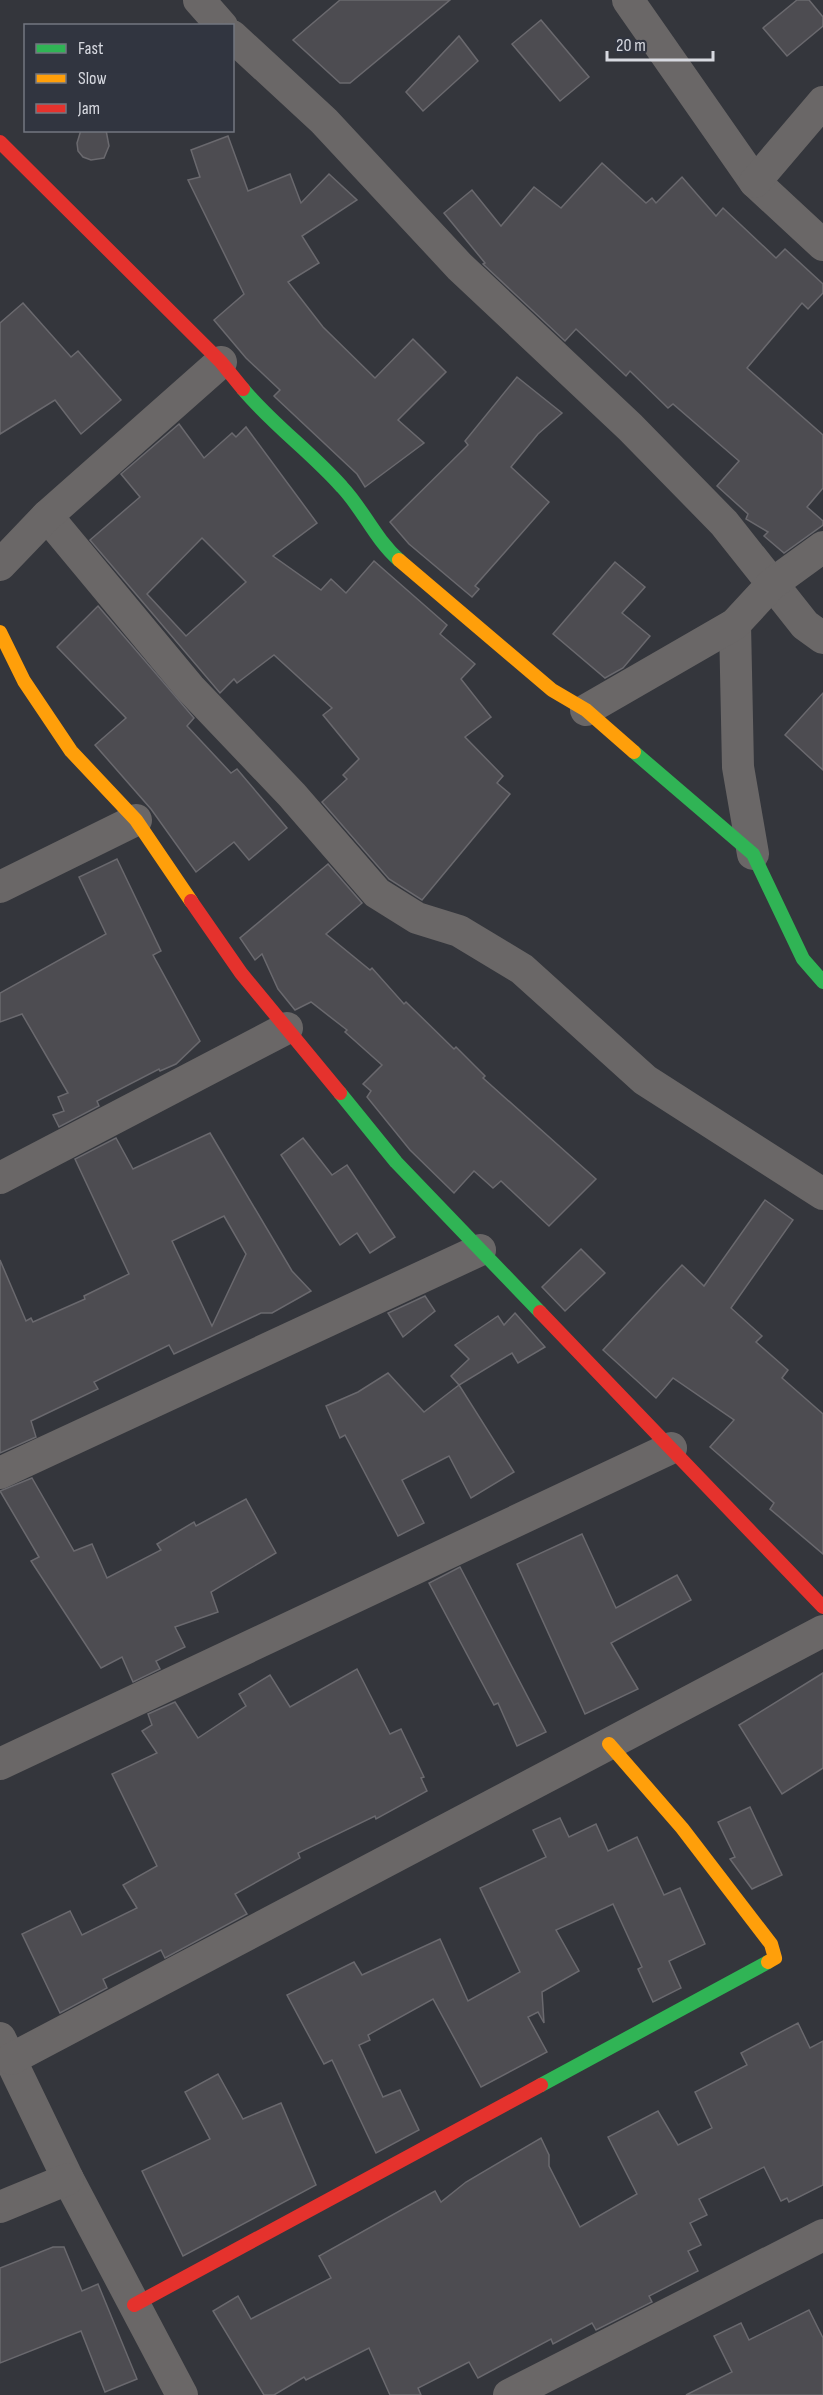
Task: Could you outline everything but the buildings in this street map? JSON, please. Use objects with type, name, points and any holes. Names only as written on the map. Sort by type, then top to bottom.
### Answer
[{"type":"street","points":[[199,0],[220,24]]},
{"type":"street","points":[[628,0],[755,182],[823,245]]},
{"type":"street","points":[[234,38],[324,121],[460,267],[630,427],[724,523],[805,624],[823,638]]},
{"type":"street","points":[[755,182],[823,102]]},
{"type":"street","points":[[0,142],[221,362],[262,411],[344,488],[368,525],[396,557],[552,690],[586,710],[753,854]]},
{"type":"street","points":[[0,565],[47,516],[221,362]]},
{"type":"street","points":[[47,516],[190,688],[292,795],[377,893],[417,918],[459,931],[522,969],[645,1080],[823,1194]]},
{"type":"street","points":[[586,710],[735,624],[772,584],[823,547]]},
{"type":"street","points":[[735,624],[738,767],[753,854],[803,959],[823,982]]},
{"type":"street","points":[[0,632],[24,681],[71,751],[136,820],[241,973],[396,1162],[823,1607]]},
{"type":"street","points":[[0,887],[136,820]]},
{"type":"street","points":[[0,1178],[287,1028]]},
{"type":"street","points":[[0,1473],[480,1250]]},
{"type":"street","points":[[0,1764],[671,1448]]},
{"type":"street","points":[[182,2395],[68,2179],[5,2049],[609,1744],[823,1631]]},
{"type":"street","points":[[134,2305],[775,1958],[771,1944],[682,1828],[609,1744]]},
{"type":"street","points":[[0,2207],[68,2179]]},
{"type":"street","points":[[509,2395],[823,2235]]},
{"type":"traffic: fast","points":[[243,389],[342,487],[383,543],[399,560]]},
{"type":"traffic: fast","points":[[634,752],[753,854],[803,959],[823,982]]},
{"type":"traffic: fast","points":[[340,1093],[396,1162],[540,1312]]},
{"type":"traffic: fast","points":[[541,2085],[768,1962]]},
{"type":"traffic: slow","points":[[399,560],[552,690],[586,710],[634,752]]},
{"type":"traffic: slow","points":[[0,632],[24,681],[71,751],[136,820],[191,901]]},
{"type":"traffic: slow","points":[[609,1744],[682,1828],[771,1944],[775,1958],[768,1962]]},
{"type":"traffic: jam","points":[[0,142],[221,362],[243,389]]},
{"type":"traffic: jam","points":[[191,901],[241,973],[340,1093]]},
{"type":"traffic: jam","points":[[540,1312],[823,1607]]},
{"type":"traffic: jam","points":[[134,2305],[541,2085]]}]
